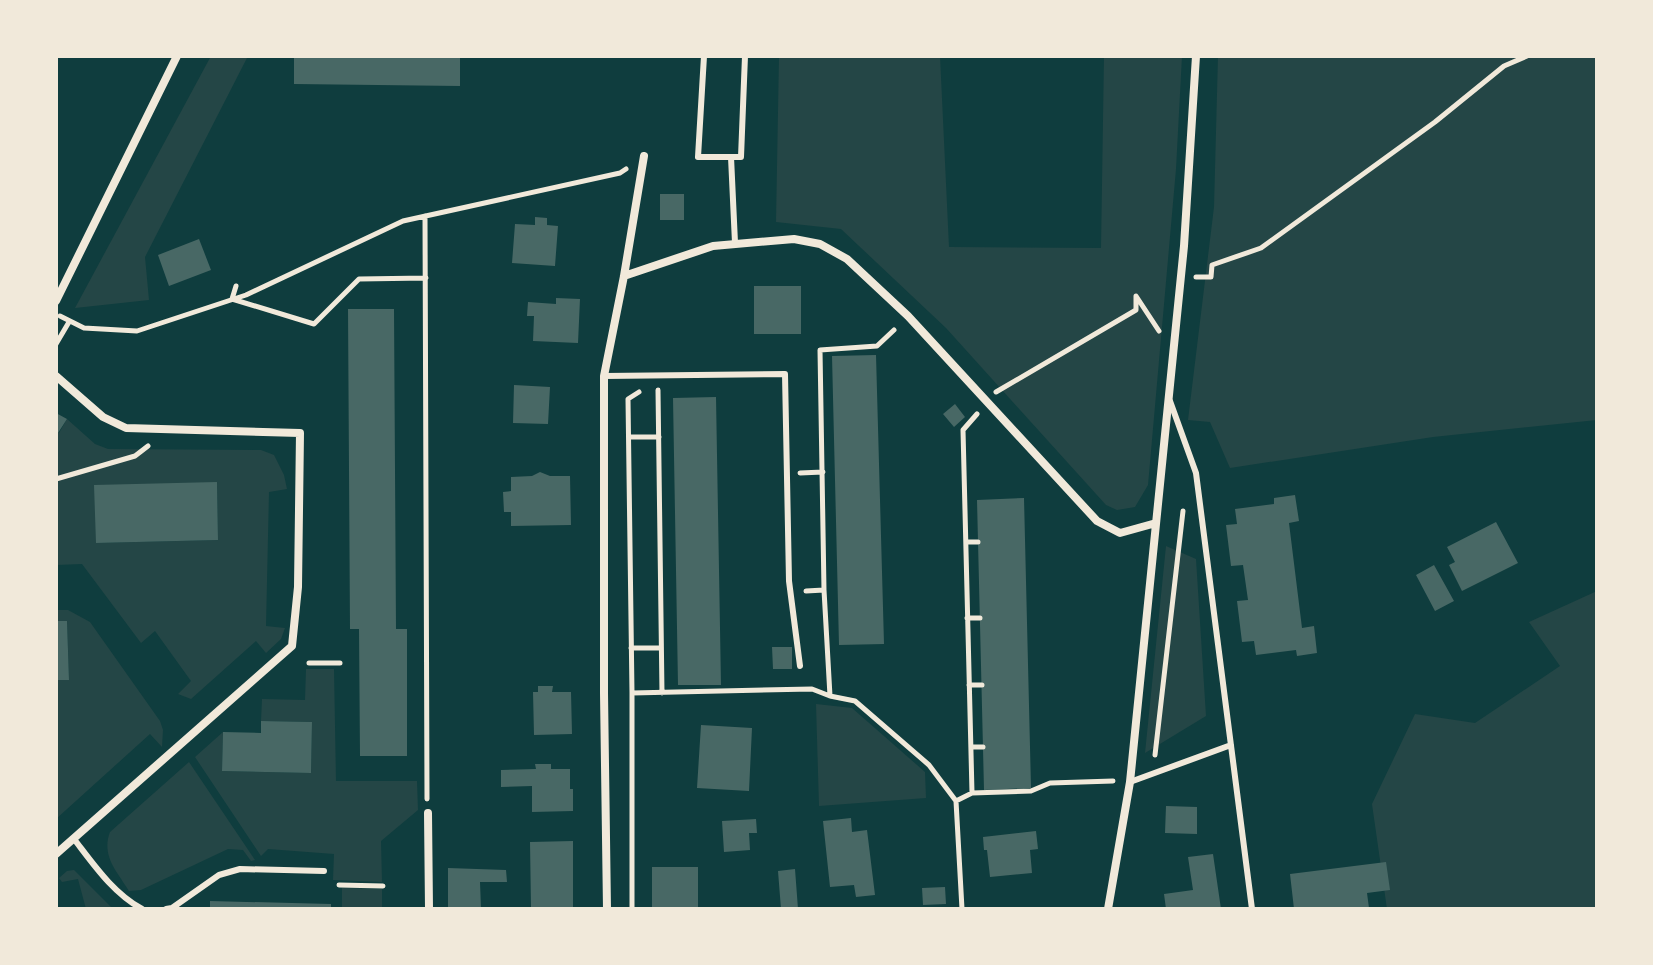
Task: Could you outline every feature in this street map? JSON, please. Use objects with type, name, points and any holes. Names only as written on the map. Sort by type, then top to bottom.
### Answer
[{"type":"street","points":[[56,301],[177,56]]},
{"type":"street","points":[[1108,909],[1130,782],[1184,246],[1196,56]]},
{"type":"street","points":[[607,909],[604,376],[644,156]]},
{"type":"street","points":[[624,276],[713,246],[794,239],[820,244],[847,259],[908,316],[1097,521],[1120,533],[1156,523]]},
{"type":"street","points":[[56,376],[103,417],[126,428],[300,433],[298,587],[292,646],[56,854]]},
{"type":"street","points":[[428,813],[429,909]]},
{"type":"lane","points":[[704,56],[698,157],[741,157],[745,56]]},
{"type":"lane","points":[[731,157],[735,243]]},
{"type":"lane","points":[[604,376],[785,374],[789,581],[800,666]]},
{"type":"lane","points":[[1169,397],[1196,473],[1252,909]]},
{"type":"lane","points":[[1130,782],[1231,745]]},
{"type":"lane","points":[[74,839],[100,874],[130,903],[142,909]]},
{"type":"lane","points":[[166,909],[219,875],[240,869],[324,871]]},
{"type":"path","points":[[1196,277],[1211,277],[1212,265],[1261,248],[1435,122],[1504,66],[1527,56]]},
{"type":"path","points":[[56,313],[84,328],[137,331],[246,295],[403,221],[620,173],[644,156]]},
{"type":"path","points":[[425,216],[428,813]]},
{"type":"path","points":[[232,299],[314,324],[359,279],[426,278]]},
{"type":"path","points":[[232,299],[236,286]]},
{"type":"path","points":[[987,402],[996,392],[1136,310],[1136,296],[1159,332]]},
{"type":"path","points":[[56,344],[69,322]]},
{"type":"path","points":[[830,696],[824,590],[820,350],[877,346],[894,330]]},
{"type":"path","points":[[632,909],[628,399],[658,384],[662,693]]},
{"type":"path","points":[[972,793],[963,430],[973,420]]},
{"type":"path","points":[[629,437],[659,437]]},
{"type":"path","points":[[56,479],[135,456],[148,445]]},
{"type":"path","points":[[966,542],[978,542]]},
{"type":"path","points":[[792,591],[824,590]]},
{"type":"path","points":[[967,618],[980,618]]},
{"type":"path","points":[[631,648],[661,648]]},
{"type":"path","points":[[309,663],[340,663]]},
{"type":"path","points":[[969,685],[982,685]]},
{"type":"path","points":[[632,693],[812,689],[855,701],[929,765],[956,801],[962,909]]},
{"type":"path","points":[[971,747],[983,747]]},
{"type":"path","points":[[956,801],[972,793],[1031,791],[1050,783],[1130,782]]},
{"type":"path","points":[[339,885],[383,886]]},
{"type":"shaded area","points":[[211,56],[248,56],[145,257],[149,300],[75,308]]},
{"type":"shaded area","points":[[779,56],[940,56],[949,247],[1101,248],[1104,56],[1182,56],[1176,169],[1148,485],[1135,507],[1117,510],[1106,505],[946,328],[841,229],[776,222]]},
{"type":"shaded area","points":[[1218,56],[1597,56],[1597,420],[1433,437],[1230,468],[1210,422],[1188,420],[1214,207]]},
{"type":"shaded area","points":[[67,419],[95,444],[108,449],[261,450],[274,455],[287,489],[269,492],[266,626],[285,628],[281,639],[266,653],[256,641],[191,699],[178,694],[191,681],[155,631],[141,643],[82,564],[56,565],[56,432],[59,433]],"holes":[[[217,482],[218,540],[96,543]]]},
{"type":"shaded area","points":[[1166,546],[1196,559],[1206,716],[1145,753]]},
{"type":"shaded area","points":[[1597,591],[1597,909],[1387,909],[1372,804],[1415,714],[1475,723],[1560,666],[1529,622]]},
{"type":"shaded area","points":[[56,610],[68,610],[90,622],[160,721],[163,730],[162,747],[150,734],[56,819],[56,680],[69,679],[67,621],[56,621]]},
{"type":"shaded area","points":[[306,669],[334,669],[336,781],[417,781],[418,810],[381,841],[382,882],[333,880],[334,854],[268,849],[261,856],[195,757],[223,732],[222,771],[311,773],[312,722],[261,721],[262,699],[305,700]]},
{"type":"shaded area","points":[[816,704],[852,708],[925,772],[926,798],[819,806]]},
{"type":"shaded area","points":[[189,762],[255,860],[251,861],[243,850],[228,849],[141,890],[129,891],[109,856],[110,832]]},
{"type":"shaded area","points":[[74,870],[113,909],[86,909],[78,879],[62,882],[59,878],[67,871]]},
{"type":"shaded area","points":[[342,888],[382,889],[382,909],[342,909]]},
{"type":"building","points":[[294,56],[460,56],[460,86],[294,84]]},
{"type":"building","points":[[660,194],[684,194],[684,220],[660,220]]},
{"type":"building","points":[[535,217],[547,218],[547,225],[558,226],[555,266],[512,263],[515,224],[535,225]]},
{"type":"building","points":[[199,239],[211,270],[169,286],[158,255]]},
{"type":"building","points":[[754,286],[801,286],[801,334],[754,334]]},
{"type":"building","points":[[556,298],[580,299],[578,343],[533,341],[534,316],[527,316],[528,302],[556,304]]},
{"type":"building","points":[[348,309],[394,309],[396,629],[407,629],[407,756],[360,756],[359,629],[350,629]]},
{"type":"building","points":[[876,355],[884,644],[839,645],[832,356]]},
{"type":"building","points":[[514,385],[550,387],[548,424],[513,423]]},
{"type":"building","points":[[716,397],[721,685],[678,685],[673,398]]},
{"type":"building","points":[[955,404],[965,417],[954,427],[943,414]]},
{"type":"building","points":[[56,413],[67,419],[58,433],[56,432]]},
{"type":"building","points":[[540,472],[550,476],[570,476],[571,525],[511,526],[511,512],[504,512],[503,492],[511,491],[511,477],[532,476]]},
{"type":"building","points":[[217,482],[218,540],[96,543],[94,485]]},
{"type":"building","points":[[1295,495],[1299,521],[1289,523],[1302,628],[1314,626],[1317,653],[1297,656],[1296,650],[1256,655],[1254,641],[1242,642],[1237,601],[1248,600],[1243,565],[1231,566],[1226,525],[1237,524],[1235,509],[1274,504],[1274,498]]},
{"type":"building","points":[[1024,498],[1031,788],[984,790],[977,500]]},
{"type":"building","points":[[1496,522],[1518,563],[1462,591],[1449,565],[1455,562],[1447,547]]},
{"type":"building","points":[[1434,565],[1454,601],[1435,611],[1416,575]]},
{"type":"building","points":[[56,621],[67,621],[69,680],[56,680]]},
{"type":"building","points":[[772,647],[792,647],[792,669],[773,669]]},
{"type":"building","points":[[538,686],[553,686],[552,692],[571,692],[572,734],[534,735],[533,692],[538,692]]},
{"type":"building","points":[[261,721],[312,722],[311,773],[222,771],[223,732],[261,733]]},
{"type":"building","points":[[701,725],[752,728],[749,791],[697,788]]},
{"type":"building","points":[[535,764],[551,764],[551,769],[570,769],[573,811],[532,812],[532,786],[501,787],[501,770],[536,769]]},
{"type":"building","points":[[1166,806],[1197,807],[1197,834],[1165,833]]},
{"type":"building","points":[[851,818],[852,832],[867,830],[875,895],[856,897],[854,885],[830,887],[823,821]]},
{"type":"building","points":[[756,819],[757,833],[749,833],[750,850],[724,852],[722,821]]},
{"type":"building","points":[[1036,831],[1038,849],[1030,850],[1032,873],[990,877],[983,837]]},
{"type":"building","points":[[573,841],[573,909],[531,909],[530,842]]},
{"type":"building","points":[[1213,854],[1221,909],[1166,909],[1164,894],[1193,890],[1188,857]]},
{"type":"building","points":[[1386,862],[1390,890],[1367,893],[1369,908],[1294,909],[1290,874]]},
{"type":"building","points":[[652,867],[698,867],[698,909],[652,909]]},
{"type":"building","points":[[448,868],[506,870],[507,882],[480,882],[481,909],[448,909]]},
{"type":"building","points":[[795,869],[798,909],[781,909],[778,871]]},
{"type":"building","points":[[945,887],[946,904],[923,905],[922,888]]},
{"type":"building","points":[[210,901],[331,904],[331,909],[210,909]]}]
